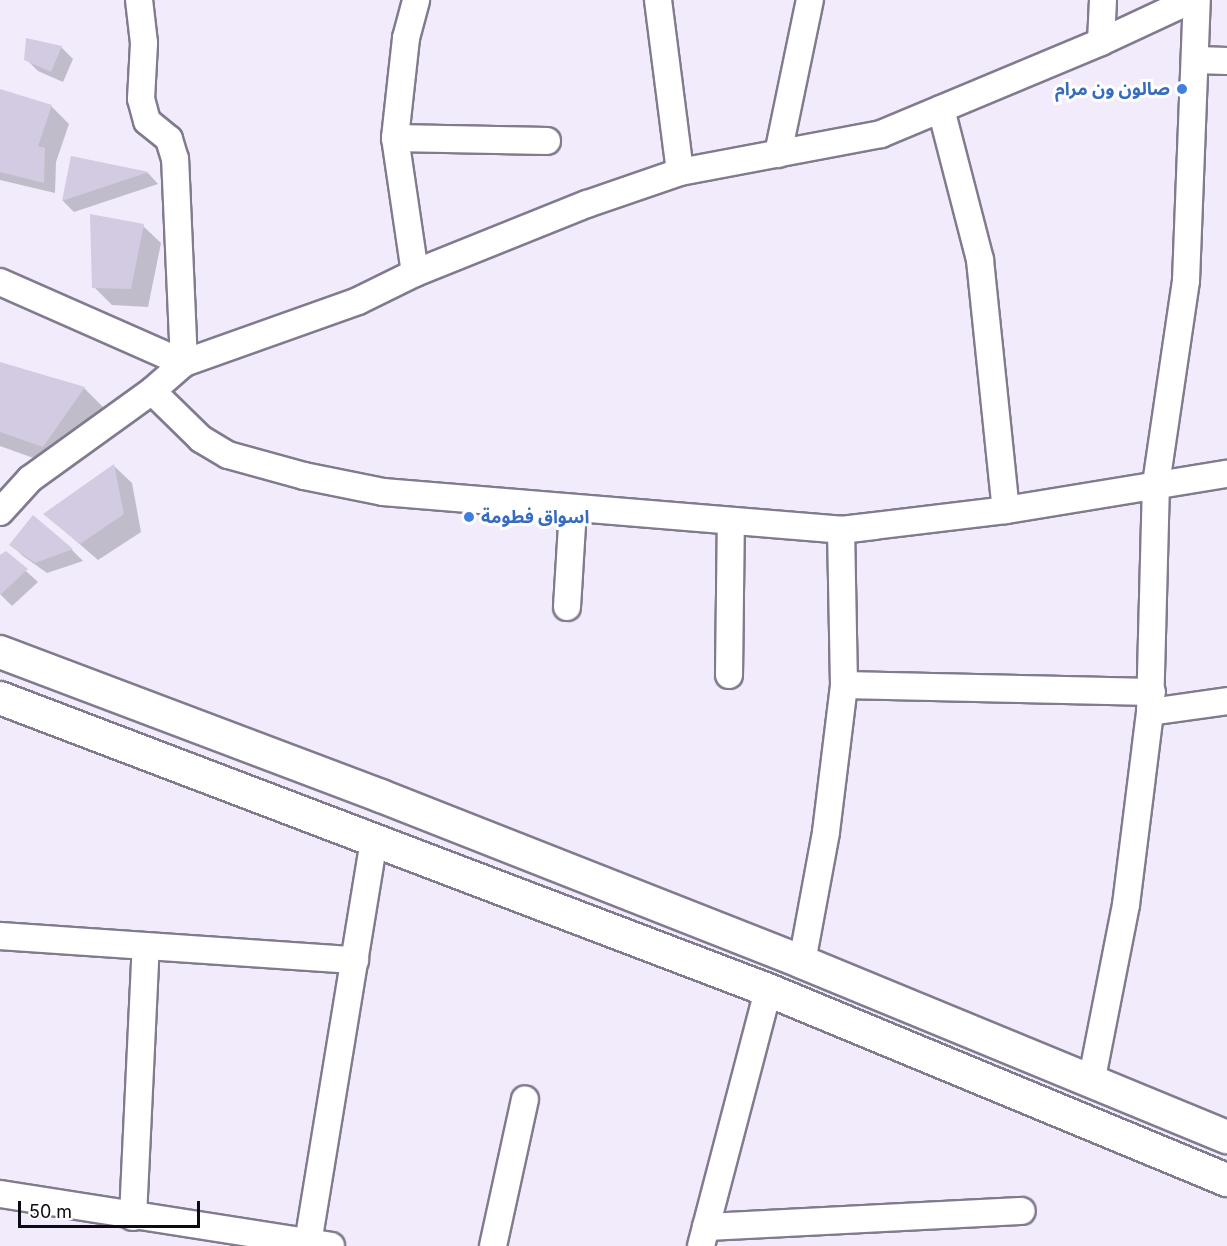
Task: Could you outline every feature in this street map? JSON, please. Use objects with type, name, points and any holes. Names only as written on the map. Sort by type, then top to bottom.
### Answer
[{"type":"street","points":[[139,0],[144,43],[141,99],[147,121],[169,139],[175,159],[184,363]]},
{"type":"street","points":[[415,273],[395,138],[406,38],[416,0]]},
{"type":"street","points":[[658,0],[680,172]]},
{"type":"street","points":[[778,154],[810,0]]},
{"type":"street","points":[[1101,42],[1103,0]]},
{"type":"street","points":[[0,512],[30,479],[152,391],[184,363],[358,301],[415,273],[587,204],[680,172],[881,134],[1101,42],[1191,0]]},
{"type":"street","points":[[1090,1083],[1125,905],[1151,702],[1156,483],[1186,281],[1197,60],[1197,0]]},
{"type":"street","points":[[1197,60],[1227,61]]},
{"type":"street","points":[[941,109],[981,260],[1006,510]]},
{"type":"street","points":[[395,138],[547,141]]},
{"type":"street","points":[[0,282],[184,363]]},
{"type":"street","points":[[152,391],[201,439],[228,455],[383,492],[841,530],[1006,510],[1156,483],[1227,474]]},
{"type":"street","points":[[567,607],[573,509]]},
{"type":"street","points":[[729,675],[731,521]]},
{"type":"street","points":[[802,962],[826,832],[844,685],[841,530]]},
{"type":"street","points":[[0,652],[802,962],[1090,1083],[1227,1137]]},
{"type":"street","points":[[844,685],[1151,702],[1227,701]]},
{"type":"street","points":[[0,698],[768,990],[1227,1180]]},
{"type":"street","points":[[0,1194],[320,1245],[355,960],[374,839]]},
{"type":"street","points":[[657,947],[670,910]]},
{"type":"street","points":[[0,936],[355,960]]},
{"type":"street","points":[[133,1217],[146,946]]},
{"type":"street","points":[[768,990],[704,1237],[1022,1211]]},
{"type":"street","points":[[494,1246],[525,1099]]},
{"type":"building","points":[[26,38],[62,46],[51,72],[24,60]]},
{"type":"building","points":[[0,89],[52,105],[38,146],[45,148],[44,183],[0,172]]},
{"type":"building","points":[[71,156],[149,172],[62,201]]},
{"type":"building","points":[[90,214],[144,224],[131,289],[92,288]]},
{"type":"building","points":[[0,362],[85,387],[43,447],[0,432]]},
{"type":"building","points":[[114,464],[124,514],[80,544],[43,514]]},
{"type":"building","points":[[33,515],[73,549],[35,563],[9,545]]},
{"type":"building","points":[[6,551],[28,569],[0,595],[0,555]]},
{"type":"place","name":"صالون ون مرام","points":[[1182,89]]},
{"type":"place","name":"اسواق فطومة","points":[[469,517]]}]
